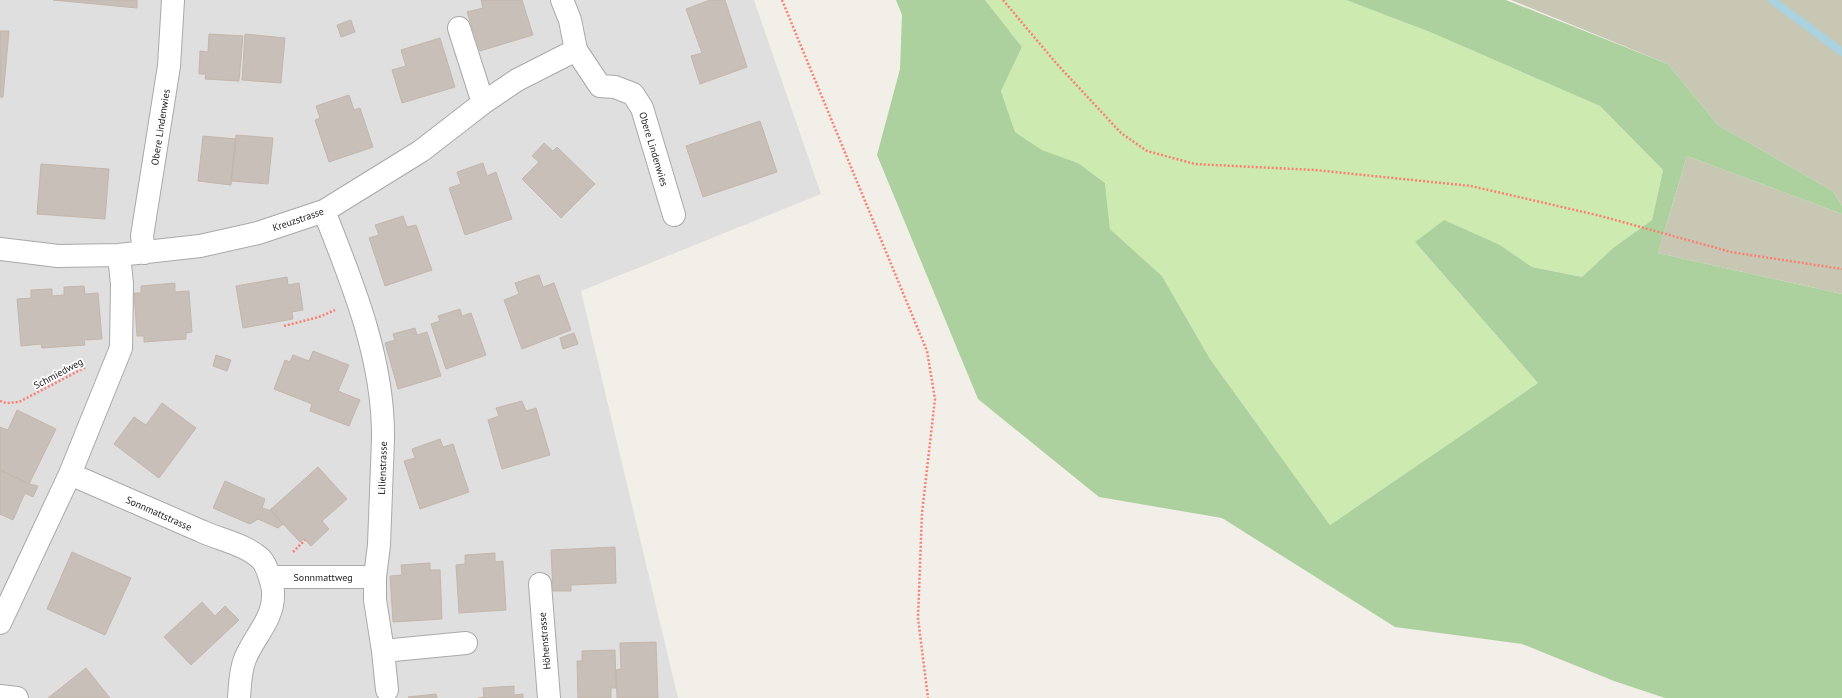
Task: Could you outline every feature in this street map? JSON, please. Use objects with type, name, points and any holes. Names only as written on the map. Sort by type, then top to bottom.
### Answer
[{"type":"street","name":"Obere Lindenwies","points":[[144,253],[142,236],[169,66],[173,0]]},
{"type":"street","name":"Obere Lindenwies","points":[[562,0],[570,20],[576,50],[600,86],[616,87],[633,94],[642,108],[674,215]]},
{"type":"street","points":[[460,28],[483,103]]},
{"type":"street","name":"Kreuzstrasse","points":[[0,249],[58,256],[144,253],[200,246],[237,238],[324,211],[421,151],[483,103],[517,80],[576,50]]},
{"type":"street","name":"Lilienstrasse","points":[[324,211],[348,271],[358,301],[380,380],[383,419],[379,545],[375,577],[375,600],[387,690]]},
{"type":"street","points":[[0,623],[70,474],[121,348],[122,284],[119,255]]},
{"type":"street","name":"Sonnmattstrasse","points":[[70,474],[250,552],[262,560],[270,577],[274,596],[268,619],[254,639],[244,660],[240,683],[240,698]]},
{"type":"street","name":"Sonnmattweg","points":[[270,577],[375,577]]},
{"type":"street","name":"Höhenstrasse","points":[[540,584],[549,698]]},
{"type":"street","points":[[383,651],[466,643]]},
{"type":"street","points":[[0,696],[17,698]]},
{"type":"path","points":[[782,0],[927,351],[934,399],[922,513],[918,618],[928,698]]},
{"type":"path","points":[[1002,0],[1056,63],[1121,133],[1147,151],[1194,164],[1316,170],[1471,186],[1601,216],[1731,252],[1842,269]]},
{"type":"path","points":[[284,326],[319,317],[358,301]]},
{"type":"path","name":"Schmiedweg","points":[[0,401],[6,403],[19,402],[87,366]]},
{"type":"shaded area","points":[[0,0],[754,0],[821,194],[581,291],[678,698],[0,698]]},
{"type":"shaded area","points":[[1511,0],[1842,0],[1842,206],[1833,191],[1718,125],[1668,64]]},
{"type":"shaded area","points":[[1687,156],[1842,214],[1842,294],[1658,253]]},
{"type":"green space","points":[[896,0],[985,0],[1022,47],[1001,91],[1015,132],[1042,150],[1078,163],[1105,183],[1110,229],[1162,276],[1210,359],[1330,525],[1538,383],[1415,242],[1444,220],[1500,245],[1532,267],[1582,277],[1613,248],[1652,220],[1663,170],[1600,106],[1430,32],[1346,0],[1506,0],[1668,64],[1718,125],[1833,191],[1842,206],[1842,214],[1687,156],[1658,253],[1842,294],[1842,698],[1665,698],[1614,681],[1522,644],[1395,627],[1222,518],[1099,497],[978,399],[877,155],[900,69],[902,15]]},
{"type":"green space","points":[[985,0],[1346,0],[1430,32],[1600,106],[1663,170],[1652,220],[1613,248],[1582,277],[1532,267],[1500,245],[1415,242],[1538,383],[1330,525],[1210,359],[1162,276],[1110,229],[1105,183],[1078,163],[1042,150],[1015,132],[1001,91],[1022,47]]},
{"type":"building","points":[[53,0],[137,0],[137,8]]},
{"type":"building","points":[[481,0],[522,0],[533,35],[480,51],[467,12],[483,8]]},
{"type":"building","points":[[710,0],[725,0],[747,67],[700,84],[691,56],[702,53],[686,9]]},
{"type":"building","points":[[351,20],[355,32],[341,37],[337,25]]},
{"type":"building","points":[[0,31],[9,31],[3,97],[0,97]]},
{"type":"building","points":[[209,34],[243,36],[239,81],[205,79],[206,74],[199,74],[200,51],[208,52]]},
{"type":"building","points":[[245,34],[285,38],[281,83],[242,80]]},
{"type":"building","points":[[440,38],[455,87],[402,103],[392,70],[406,66],[401,50]]},
{"type":"building","points":[[349,95],[354,110],[360,108],[373,147],[329,162],[315,120],[320,118],[316,106]]},
{"type":"building","points":[[760,121],[777,172],[703,197],[686,146]]},
{"type":"building","points":[[236,135],[273,138],[268,184],[231,181]]},
{"type":"building","points":[[203,136],[236,139],[231,185],[198,181]]},
{"type":"building","points":[[544,143],[553,151],[557,147],[595,184],[561,218],[522,179],[539,162],[532,156]]},
{"type":"building","points":[[483,163],[487,176],[496,172],[512,219],[465,235],[449,188],[461,184],[457,172]]},
{"type":"building","points":[[41,164],[109,169],[105,219],[37,214]]},
{"type":"building","points":[[403,216],[407,227],[416,225],[432,270],[385,286],[369,238],[379,235],[375,225]]},
{"type":"building","points":[[539,275],[543,287],[554,283],[571,330],[522,349],[504,300],[519,294],[515,283]]},
{"type":"building","points":[[287,277],[288,285],[299,283],[303,310],[292,312],[293,319],[243,328],[236,286]]},
{"type":"building","points":[[175,283],[175,292],[189,291],[192,332],[186,333],[186,339],[144,342],[144,336],[137,336],[134,293],[141,293],[141,286]]},
{"type":"building","points":[[84,286],[85,294],[98,293],[102,339],[84,340],[85,345],[42,348],[41,344],[21,346],[17,299],[31,298],[31,290],[52,289],[52,296],[64,295],[64,287]]},
{"type":"building","points":[[460,309],[462,316],[471,313],[486,355],[446,369],[431,324],[440,321],[438,316]]},
{"type":"building","points":[[415,328],[417,335],[427,332],[441,376],[398,389],[385,343],[395,340],[393,334]]},
{"type":"building","points":[[574,333],[578,344],[563,349],[560,338]]},
{"type":"building","points":[[313,351],[349,365],[338,391],[360,400],[349,426],[310,411],[312,404],[274,389],[285,360],[290,362],[293,355],[309,361]]},
{"type":"building","points":[[216,355],[231,360],[227,371],[213,366]]},
{"type":"building","points":[[522,401],[526,411],[536,408],[550,455],[502,469],[488,420],[499,416],[496,408]]},
{"type":"building","points":[[162,403],[196,428],[159,478],[114,444],[134,417],[146,425]]},
{"type":"building","points":[[17,410],[56,429],[29,484],[0,470],[0,427],[8,430]]},
{"type":"building","points":[[440,439],[443,447],[453,444],[469,492],[420,509],[404,461],[415,458],[412,449]]},
{"type":"building","points":[[318,467],[347,499],[322,521],[329,529],[311,546],[304,539],[300,542],[270,510]]},
{"type":"building","points":[[0,470],[29,484],[38,486],[33,497],[25,493],[13,520],[0,514]]},
{"type":"building","points":[[225,481],[265,499],[262,508],[272,511],[283,524],[278,528],[258,519],[250,524],[213,508]]},
{"type":"building","points":[[615,547],[616,583],[571,585],[571,591],[553,591],[551,550]]},
{"type":"building","points":[[72,552],[131,578],[105,635],[47,609]]},
{"type":"building","points":[[495,553],[495,562],[503,561],[506,610],[459,613],[456,565],[465,564],[465,555]]},
{"type":"building","points":[[430,563],[430,570],[440,570],[442,619],[393,622],[390,576],[402,575],[401,565]]},
{"type":"building","points":[[202,602],[215,616],[225,606],[239,620],[191,665],[164,637]]},
{"type":"building","points":[[656,642],[658,698],[617,698],[616,670],[621,669],[620,643]]},
{"type":"building","points":[[615,650],[616,688],[611,688],[611,698],[578,698],[577,661],[582,661],[582,651]]},
{"type":"building","points":[[86,668],[110,698],[48,698]]},
{"type":"building","points":[[514,686],[514,695],[523,694],[523,698],[478,698],[484,697],[483,688]]},
{"type":"building","points":[[436,694],[437,698],[408,697]]},
{"type":"waterway","points":[[1772,0],[1842,52]]}]
